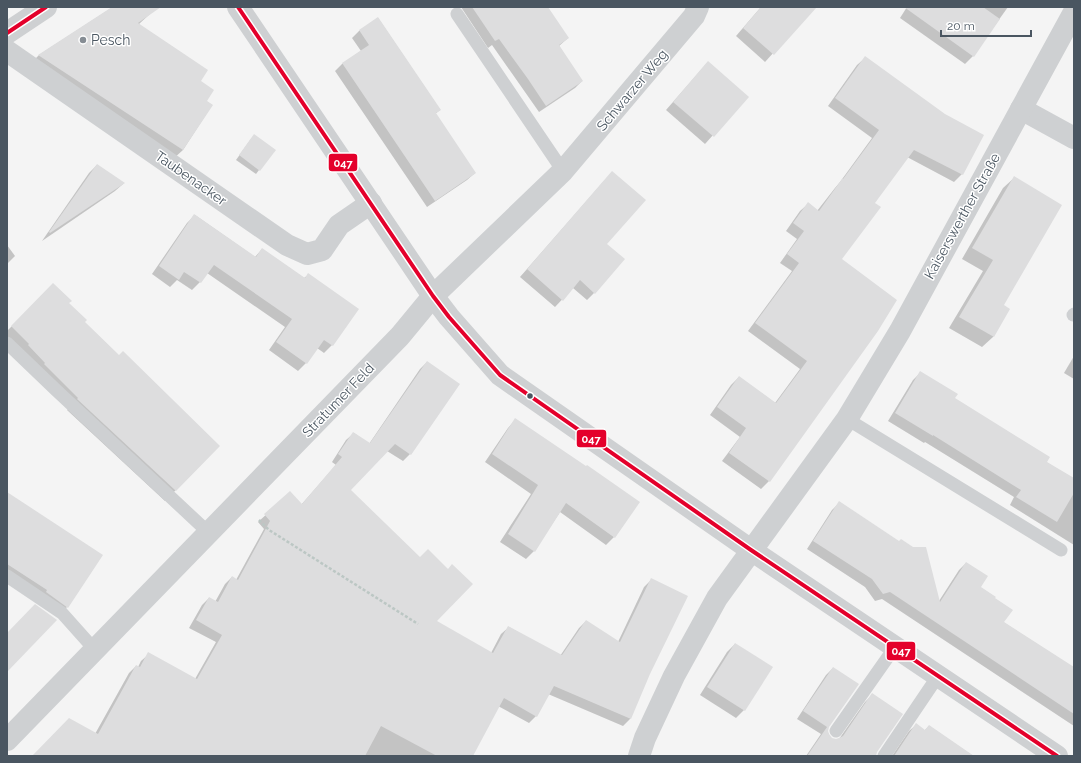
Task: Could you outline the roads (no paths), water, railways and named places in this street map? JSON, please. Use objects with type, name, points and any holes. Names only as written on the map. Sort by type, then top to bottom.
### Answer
[{"type":"street","points":[[7,33],[46,7]]},
{"type":"street","points":[[238,7],[433,296],[449,317],[500,375],[751,550],[1057,756]]},
{"type":"street","name":"Schwarzer Weg","points":[[433,296],[563,171],[694,16],[698,7]]},
{"type":"street","name":"Kaiserswerther Straße","points":[[638,756],[674,676],[717,598],[847,418],[900,330],[1074,12]]},
{"type":"street","name":"Taubenacker","points":[[7,51],[287,245],[307,254],[322,250],[339,224],[371,203]]},
{"type":"street","points":[[1021,109],[1074,138]]},
{"type":"street","name":"Stratumer Feld","points":[[7,740],[400,336],[433,296]]},
{"type":"lane","points":[[457,14],[563,171]]},
{"type":"lane","points":[[7,343],[209,533]]},
{"type":"lane","points":[[847,418],[1060,550]]},
{"type":"lane","points":[[7,576],[62,613],[95,650]]},
{"type":"lane","points":[[836,731],[895,647]]},
{"type":"lane","points":[[884,756],[938,676]]},
{"type":"place","name":"Pesch","points":[[83,40]]}]
